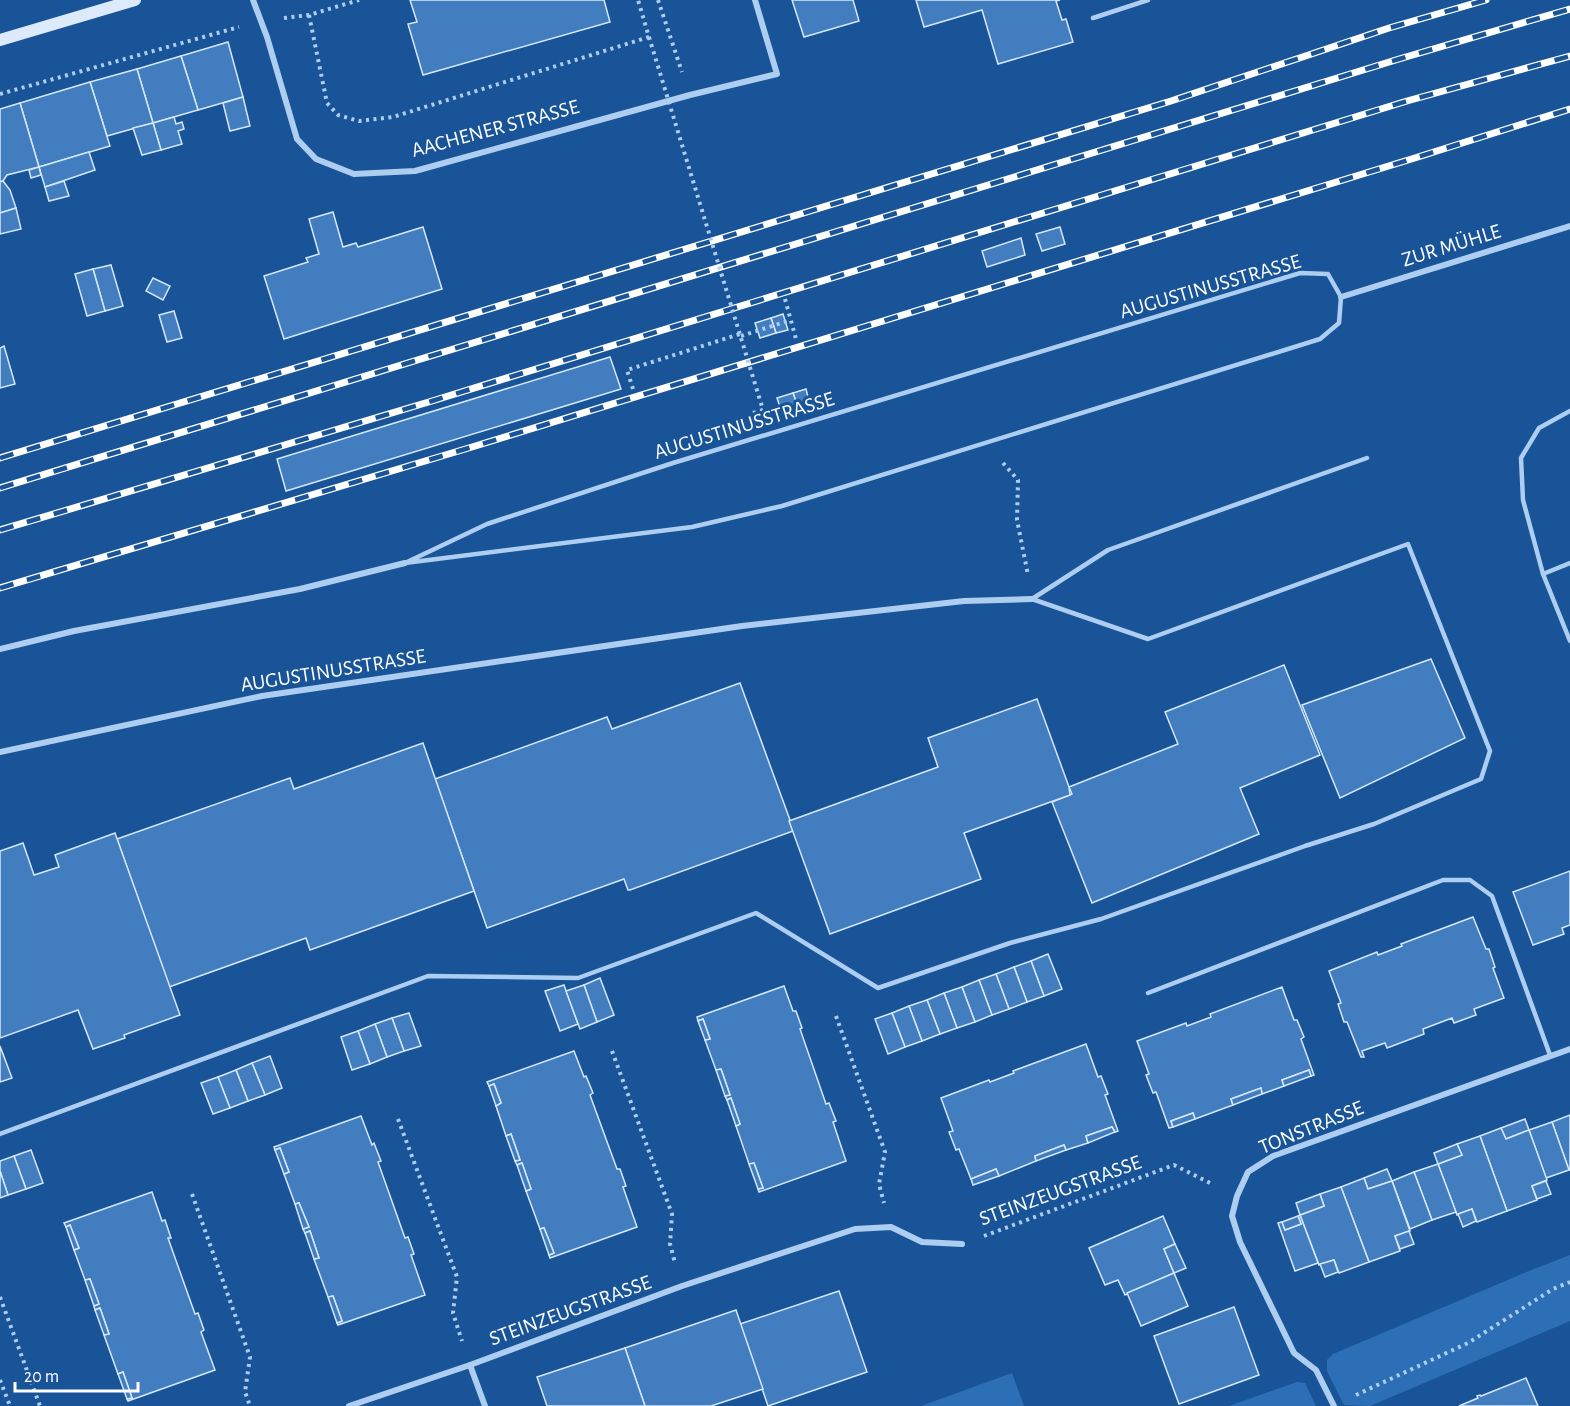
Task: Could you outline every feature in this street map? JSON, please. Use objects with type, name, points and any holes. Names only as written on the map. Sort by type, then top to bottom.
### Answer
[{"type":"main road","points":[[0,40],[135,0]]},
{"type":"street","name":"AACHENER STRASSE","points":[[253,0],[297,139],[316,159],[354,174],[415,171],[690,95],[777,74],[755,0]]},
{"type":"street","name":"ZUR MÜHLE","points":[[1341,297],[1570,226]]},
{"type":"street","name":"AUGUSTINUSSTRASSE","points":[[0,649],[74,631],[300,589],[405,563]]},
{"type":"street","name":"AUGUSTINUSSTRASSE","points":[[0,752],[262,696],[742,626],[964,601],[1032,599]]},
{"type":"street","name":"TONSTRASSE","points":[[1334,1405],[1316,1370],[1294,1353],[1240,1242],[1232,1216],[1237,1196],[1248,1172],[1273,1156],[1570,1048]]},
{"type":"street","name":"STEINZEUGSTRASSE","points":[[350,1406],[470,1365],[682,1286],[855,1229],[891,1227],[922,1242],[962,1244]]},
{"type":"street","name":"STEINZEUGSTRASSE","points":[[470,1365],[484,1406]]},
{"type":"lane","points":[[1093,18],[1148,0]]},
{"type":"lane","name":"AUGUSTINUSSTRASSE","points":[[1300,273],[1328,274],[1341,297],[1339,323],[1320,339],[782,506],[692,527],[405,563],[487,525],[673,463],[1300,273]]},
{"type":"lane","points":[[1570,411],[1539,428],[1521,458],[1522,500],[1543,574],[1570,641]]},
{"type":"lane","points":[[1032,599],[1108,550],[1367,458]]},
{"type":"lane","points":[[0,1134],[428,976],[578,978],[756,913],[878,988],[1010,943],[1101,919],[1305,846],[1374,824],[1481,779],[1490,751],[1408,544],[1148,639],[1032,599]]},
{"type":"lane","points":[[1543,574],[1570,563]]},
{"type":"lane","points":[[1148,993],[1443,880],[1470,880],[1492,896],[1550,1055]]},
{"type":"path","points":[[0,94],[211,33],[261,21],[309,15],[359,0]]},
{"type":"path","points":[[638,0],[763,410],[753,413]]},
{"type":"path","points":[[658,0],[690,95]]},
{"type":"path","points":[[309,15],[327,103],[338,115],[359,121],[393,117],[649,37]]},
{"type":"path","points":[[785,299],[796,339]]},
{"type":"path","points":[[633,389],[627,370],[791,320]]},
{"type":"path","points":[[985,443],[1018,480],[1017,520],[1032,599]]},
{"type":"path","points":[[836,1016],[885,1152],[879,1184],[891,1227]]},
{"type":"path","name":"STEINZEUGSTRASSE","points":[[612,1051],[672,1214],[670,1244],[682,1286]]},
{"type":"path","name":"STEINZEUGSTRASSE","points":[[398,1119],[457,1277],[453,1312],[470,1365]]},
{"type":"path","name":"STEINZEUGSTRASSE","points":[[962,1244],[1174,1165],[1237,1196]]},
{"type":"path","points":[[192,1194],[250,1357],[245,1392],[250,1406]]},
{"type":"path","points":[[1334,1405],[1468,1343],[1553,1289],[1570,1282]]},
{"type":"path","points":[[0,1297],[40,1406]]},
{"type":"path","points":[[0,1380],[10,1406]]},
{"type":"shaded area","points":[[1570,1255],[1570,1321],[1370,1406],[1344,1405],[1327,1371],[1327,1360],[1333,1354]]},
{"type":"shaded area","points":[[1012,1373],[1024,1406],[921,1406]]},
{"type":"shaded area","points":[[1297,1382],[1305,1383],[1316,1406],[1229,1406]]},
{"type":"building","points":[[410,0],[604,0],[610,22],[423,75],[408,24],[417,22]]},
{"type":"building","points":[[792,0],[853,0],[859,21],[804,37]]},
{"type":"building","points":[[916,0],[1060,0],[1056,1],[1062,20],[1066,19],[1073,42],[998,64],[982,10],[924,27]]},
{"type":"building","points":[[228,42],[243,97],[198,110],[181,56]]},
{"type":"building","points":[[181,56],[198,110],[153,123],[137,69]]},
{"type":"building","points":[[137,69],[153,123],[107,136],[90,82]]},
{"type":"building","points":[[90,82],[110,146],[39,167],[20,103]]},
{"type":"building","points":[[243,97],[250,126],[230,131],[223,103]]},
{"type":"building","points":[[20,103],[39,167],[7,175],[0,182],[0,109]]},
{"type":"building","points":[[174,117],[176,124],[182,122],[184,129],[178,131],[182,144],[161,150],[153,123]]},
{"type":"building","points":[[153,123],[161,150],[142,155],[133,128]]},
{"type":"building","points":[[89,152],[95,170],[45,187],[39,167]]},
{"type":"building","points":[[39,167],[41,175],[31,178],[29,170]]},
{"type":"building","points":[[3,181],[10,190],[16,208],[0,213],[0,182]]},
{"type":"building","points":[[64,181],[69,196],[49,201],[45,187]]},
{"type":"building","points":[[16,208],[21,229],[0,234],[0,213]]},
{"type":"building","points":[[333,212],[343,247],[356,243],[358,247],[423,227],[442,289],[284,339],[264,276],[308,262],[306,258],[319,254],[309,219]]},
{"type":"building","points":[[1060,227],[1065,244],[1042,251],[1036,234]]},
{"type":"building","points":[[1021,238],[1025,255],[987,267],[982,251]]},
{"type":"building","points":[[111,265],[123,306],[105,311],[93,269]]},
{"type":"building","points":[[93,269],[105,311],[87,316],[75,274]]},
{"type":"building","points":[[153,278],[170,286],[163,300],[146,291]]},
{"type":"building","points":[[174,311],[182,338],[167,342],[159,315]]},
{"type":"building","points":[[783,314],[788,330],[776,333],[771,318]]},
{"type":"building","points":[[771,318],[776,333],[760,338],[755,323]]},
{"type":"building","points":[[4,346],[15,384],[0,388],[0,348]]},
{"type":"building","points":[[610,357],[621,389],[286,491],[277,459]]},
{"type":"building","points":[[806,389],[810,405],[798,408],[793,393]]},
{"type":"building","points":[[793,393],[798,408],[782,413],[777,398]]},
{"type":"building","points":[[1431,659],[1465,738],[1340,798],[1302,705]]},
{"type":"building","points":[[1284,665],[1320,755],[1240,788],[1259,834],[1092,903],[1052,802],[1072,794],[1069,787],[1178,744],[1165,712]]},
{"type":"building","points":[[740,683],[793,831],[630,890],[624,879],[487,928],[435,779],[607,717],[612,729]]},
{"type":"building","points":[[1037,699],[1070,795],[964,833],[981,879],[830,934],[789,821],[938,767],[928,738]]},
{"type":"building","points":[[423,743],[474,891],[310,950],[306,938],[169,987],[117,839],[290,778],[294,789]]},
{"type":"building","points":[[115,833],[180,1015],[93,1049],[78,1010],[0,1038],[0,851],[23,843],[34,875],[59,867],[55,855]]},
{"type":"building","points":[[1570,871],[1570,925],[1562,928],[1564,934],[1533,945],[1513,892]]},
{"type":"building","points":[[1473,917],[1486,949],[1489,949],[1504,998],[1474,1009],[1476,1015],[1454,1023],[1452,1018],[1423,1029],[1424,1034],[1387,1048],[1385,1043],[1362,1051],[1364,1057],[1361,1057],[1347,1022],[1344,1022],[1338,1004],[1341,1003],[1329,971],[1377,952],[1378,955],[1402,946],[1401,944]]},
{"type":"building","points":[[1048,954],[1062,989],[1044,996],[1031,961]]},
{"type":"building","points":[[1031,961],[1044,996],[1027,1002],[1014,967]]},
{"type":"building","points":[[1014,967],[1027,1002],[1009,1009],[996,974]]},
{"type":"building","points":[[996,974],[1009,1009],[992,1015],[979,980]]},
{"type":"building","points":[[600,978],[614,1015],[597,1022],[584,985]]},
{"type":"building","points":[[979,980],[992,1015],[975,1022],[962,987]]},
{"type":"building","points":[[564,985],[578,1024],[560,1031],[545,991]]},
{"type":"building","points":[[584,985],[597,1022],[580,1029],[566,991]]},
{"type":"building","points":[[784,986],[793,1011],[796,1011],[826,1104],[829,1103],[836,1121],[833,1122],[846,1161],[759,1192],[758,1189],[763,1188],[754,1163],[749,1164],[736,1126],[740,1124],[731,1098],[727,1100],[725,1096],[730,1095],[721,1069],[716,1070],[705,1040],[710,1039],[703,1019],[698,1021],[697,1017]]},
{"type":"building","points":[[962,987],[975,1022],[957,1028],[944,993]]},
{"type":"building","points":[[1282,987],[1294,1020],[1297,1020],[1304,1037],[1301,1039],[1314,1075],[1311,1076],[1309,1070],[1282,1080],[1284,1086],[1262,1094],[1261,1088],[1231,1099],[1233,1105],[1195,1119],[1193,1113],[1171,1121],[1173,1127],[1169,1128],[1156,1092],[1153,1093],[1146,1075],[1149,1074],[1137,1041],[1186,1023],[1187,1026],[1211,1017],[1210,1014]]},
{"type":"building","points":[[944,993],[957,1028],[940,1034],[927,1000]]},
{"type":"building","points":[[927,1000],[940,1034],[922,1041],[909,1006]]},
{"type":"building","points":[[909,1006],[922,1041],[905,1047],[892,1013]]},
{"type":"building","points":[[409,1013],[421,1046],[404,1051],[392,1018]]},
{"type":"building","points":[[892,1013],[905,1047],[888,1054],[875,1019]]},
{"type":"building","points":[[392,1018],[404,1051],[387,1057],[375,1024]]},
{"type":"building","points":[[703,1019],[710,1039],[705,1040],[698,1021]]},
{"type":"building","points":[[375,1024],[387,1057],[370,1064],[358,1031]]},
{"type":"building","points":[[358,1031],[370,1064],[352,1070],[341,1037]]},
{"type":"building","points":[[1086,1044],[1098,1077],[1101,1076],[1108,1094],[1105,1095],[1118,1131],[1115,1132],[1112,1127],[1086,1136],[1088,1143],[1066,1150],[1064,1145],[1035,1156],[1036,1161],[999,1176],[996,1169],[971,1179],[959,1149],[956,1150],[949,1132],[953,1131],[941,1098],[989,1080],[990,1082]]},
{"type":"building","points":[[0,1046],[12,1078],[0,1082]]},
{"type":"building","points":[[574,1051],[593,1093],[590,1095],[617,1169],[620,1169],[626,1186],[623,1187],[637,1227],[550,1258],[549,1255],[554,1253],[544,1228],[540,1229],[526,1191],[531,1189],[522,1163],[517,1165],[515,1161],[520,1160],[511,1134],[506,1136],[496,1106],[501,1103],[494,1084],[489,1086],[487,1082]]},
{"type":"building","points":[[270,1056],[282,1088],[265,1095],[252,1063]]},
{"type":"building","points":[[252,1063],[265,1095],[248,1101],[236,1070]]},
{"type":"building","points":[[721,1069],[730,1095],[725,1096],[716,1070]]},
{"type":"building","points":[[236,1070],[248,1101],[230,1108],[218,1077]]},
{"type":"building","points":[[1309,1070],[1311,1076],[1284,1086],[1282,1080]]},
{"type":"building","points":[[218,1077],[230,1108],[213,1114],[201,1083]]},
{"type":"building","points":[[494,1084],[501,1103],[496,1106],[489,1086]]},
{"type":"building","points":[[1261,1088],[1262,1094],[1233,1105],[1231,1099]]},
{"type":"building","points":[[731,1098],[740,1124],[736,1126],[727,1100]]},
{"type":"building","points":[[1193,1113],[1195,1119],[1173,1127],[1171,1121]]},
{"type":"building","points":[[1570,1115],[1570,1170],[1569,1170],[1552,1122]]},
{"type":"building","points":[[361,1116],[381,1161],[378,1162],[405,1238],[408,1237],[414,1254],[411,1255],[425,1295],[338,1325],[337,1323],[342,1321],[333,1296],[328,1297],[314,1259],[319,1258],[310,1231],[305,1233],[303,1229],[309,1227],[299,1203],[295,1204],[284,1174],[289,1172],[280,1148],[275,1150],[274,1147]]},
{"type":"building","points":[[1525,1119],[1529,1130],[1506,1139],[1501,1128]]},
{"type":"building","points":[[1552,1122],[1569,1170],[1546,1178],[1529,1130]]},
{"type":"building","points":[[1112,1127],[1115,1132],[1088,1143],[1086,1136]]},
{"type":"building","points":[[1501,1128],[1506,1139],[1529,1130],[1547,1180],[1532,1186],[1537,1200],[1507,1211],[1480,1136]]},
{"type":"building","points":[[511,1134],[520,1160],[515,1161],[506,1136]]},
{"type":"building","points":[[1480,1136],[1507,1211],[1477,1222],[1472,1209],[1457,1215],[1438,1164],[1462,1155],[1457,1144]]},
{"type":"building","points":[[1457,1144],[1462,1155],[1438,1164],[1434,1153]]},
{"type":"building","points":[[1064,1145],[1066,1150],[1036,1161],[1035,1156]]},
{"type":"building","points":[[280,1148],[289,1172],[284,1174],[275,1150]]},
{"type":"building","points":[[31,1150],[43,1183],[26,1189],[14,1156]]},
{"type":"building","points":[[14,1156],[26,1189],[8,1195],[0,1171],[0,1161]]},
{"type":"building","points":[[522,1163],[531,1189],[526,1191],[517,1165]]},
{"type":"building","points":[[754,1163],[763,1188],[758,1189],[749,1164]]},
{"type":"building","points":[[1438,1164],[1456,1212],[1432,1220],[1414,1172]]},
{"type":"building","points":[[996,1169],[999,1176],[973,1185],[971,1179]]},
{"type":"building","points":[[1387,1169],[1392,1181],[1368,1189],[1364,1178]]},
{"type":"building","points":[[0,1171],[8,1195],[0,1198]]},
{"type":"building","points":[[1414,1172],[1432,1220],[1410,1229],[1392,1181]]},
{"type":"building","points":[[1364,1178],[1368,1189],[1392,1181],[1410,1231],[1395,1236],[1400,1251],[1369,1262],[1341,1187]]},
{"type":"building","points":[[1546,1181],[1551,1194],[1537,1199],[1532,1186]]},
{"type":"building","points":[[1341,1187],[1369,1262],[1339,1273],[1334,1260],[1319,1265],[1300,1215],[1324,1206],[1320,1194]]},
{"type":"building","points":[[152,1192],[162,1221],[165,1220],[171,1238],[168,1238],[195,1314],[198,1313],[204,1330],[201,1332],[215,1370],[128,1401],[127,1399],[132,1398],[123,1372],[118,1374],[104,1335],[109,1334],[100,1308],[95,1310],[94,1306],[99,1304],[90,1279],[85,1280],[74,1250],[79,1248],[70,1225],[66,1227],[64,1223]]},
{"type":"building","points":[[1320,1194],[1324,1206],[1300,1215],[1296,1203]]},
{"type":"building","points":[[299,1203],[309,1227],[303,1229],[295,1204]]},
{"type":"building","points":[[1472,1209],[1476,1221],[1463,1227],[1458,1214]]},
{"type":"building","points":[[1300,1215],[1318,1263],[1295,1271],[1278,1223],[1282,1222],[1285,1230],[1301,1224],[1298,1216]]},
{"type":"building","points":[[1163,1216],[1175,1244],[1164,1249],[1174,1273],[1125,1295],[1118,1280],[1105,1285],[1089,1248]]},
{"type":"building","points":[[1298,1216],[1301,1224],[1285,1230],[1282,1222]]},
{"type":"building","points":[[70,1225],[79,1248],[74,1250],[66,1227]]},
{"type":"building","points":[[544,1228],[554,1253],[549,1255],[540,1229]]},
{"type":"building","points":[[310,1231],[319,1258],[314,1259],[305,1233]]},
{"type":"building","points":[[1409,1231],[1414,1244],[1400,1249],[1395,1236]]},
{"type":"building","points":[[1175,1244],[1186,1268],[1174,1273],[1164,1249]]},
{"type":"building","points":[[1334,1260],[1338,1272],[1325,1277],[1320,1264]]},
{"type":"building","points":[[1174,1273],[1188,1306],[1141,1326],[1127,1293]]},
{"type":"building","points":[[90,1279],[99,1304],[94,1306],[85,1280]]},
{"type":"building","points":[[839,1291],[867,1372],[768,1406],[740,1324]]},
{"type":"building","points":[[333,1296],[342,1321],[337,1323],[328,1297]]},
{"type":"building","points":[[1234,1307],[1259,1375],[1179,1404],[1154,1336]]},
{"type":"building","points":[[100,1308],[109,1334],[104,1335],[95,1310]]},
{"type":"building","points":[[736,1310],[763,1389],[711,1406],[645,1406],[625,1348]]},
{"type":"building","points":[[625,1348],[645,1406],[547,1406],[537,1377]]},
{"type":"building","points":[[123,1372],[132,1398],[127,1399],[118,1374]]},
{"type":"building","points":[[1526,1378],[1538,1406],[1459,1406],[1478,1398],[1477,1396]]},
{"type":"railway","points":[[0,458],[1171,101],[1389,28],[1486,0]]},
{"type":"railway","points":[[0,488],[1399,59],[1570,9]]},
{"type":"railway","points":[[0,530],[432,401],[1407,101],[1570,56]]},
{"type":"railway","points":[[0,588],[472,447],[1570,109]]}]
